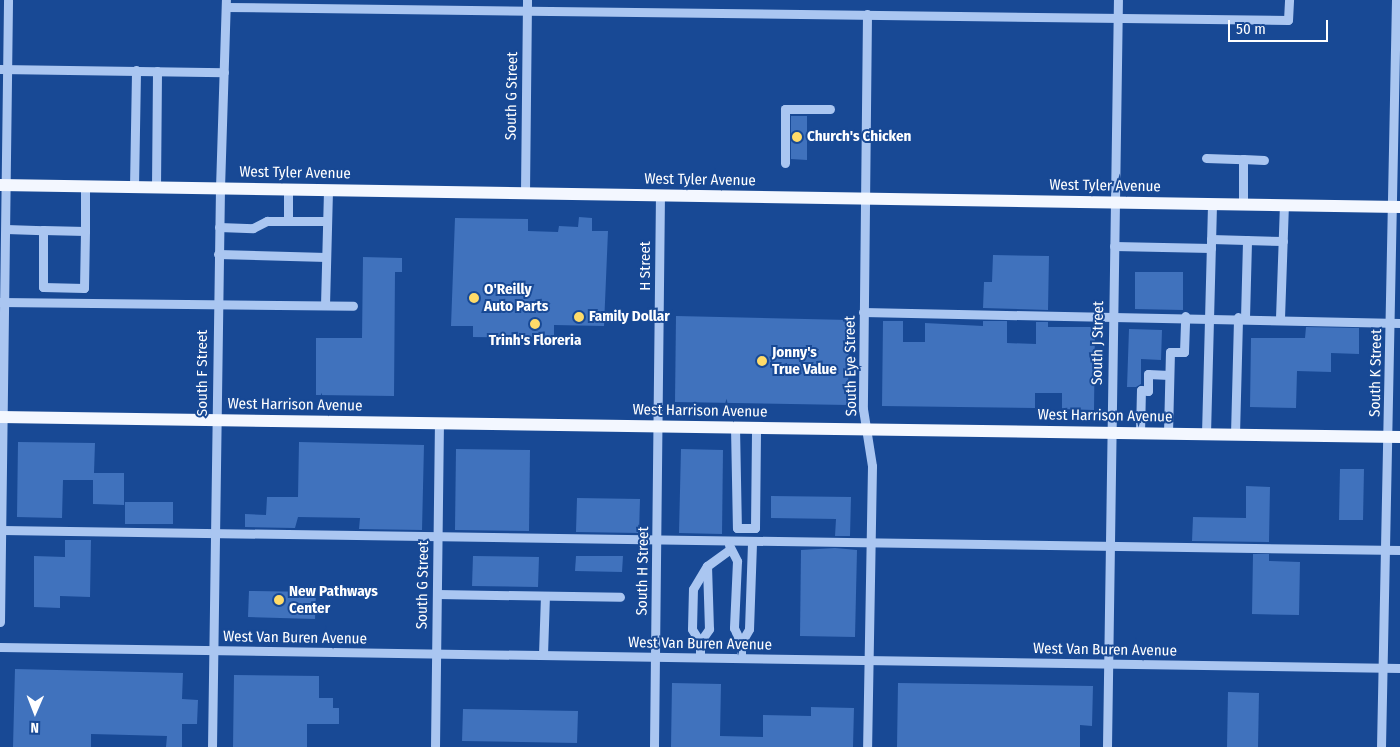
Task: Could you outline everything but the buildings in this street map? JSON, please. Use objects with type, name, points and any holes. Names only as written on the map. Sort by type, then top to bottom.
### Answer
[{"type":"main road","name":"West Tyler Avenue","points":[[3,185],[1397,207]]},
{"type":"main road","name":"West Harrison Avenue","points":[[2,417],[1394,437]]},
{"type":"street","points":[[0,622],[2,302],[6,229],[3,185],[4,69],[8,0]]},
{"type":"street","name":"South J Street","points":[[1107,747],[1109,432],[1118,0]]},
{"type":"street","points":[[226,3],[527,5],[867,14],[1288,20],[1289,0]]},
{"type":"street","name":"South K Street","points":[[1382,747],[1386,549],[1394,437],[1397,207],[1396,0]]},
{"type":"street","name":"South F Street","points":[[212,747],[217,536],[218,254],[226,3]]},
{"type":"street","name":"South G Street","points":[[525,193],[527,5]]},
{"type":"street","name":"South Eye Street","points":[[867,14],[863,409],[872,466],[867,747]]},
{"type":"street","points":[[4,69],[224,72]]},
{"type":"street","points":[[134,187],[136,70]]},
{"type":"street","points":[[156,187],[158,71]]},
{"type":"street","points":[[785,163],[785,109],[830,109]]},
{"type":"street","points":[[1206,158],[1264,160]]},
{"type":"street","points":[[1243,159],[1243,204]]},
{"type":"street","points":[[43,287],[84,288],[85,186]]},
{"type":"street","points":[[288,190],[288,221]]},
{"type":"street","points":[[325,305],[328,190]]},
{"type":"street","name":"H Street","points":[[660,195],[660,426]]},
{"type":"street","points":[[1206,434],[1212,204]]},
{"type":"street","points":[[1280,318],[1284,205]]},
{"type":"street","points":[[219,227],[253,228],[267,221],[327,222]]},
{"type":"street","points":[[6,229],[85,230]]},
{"type":"street","points":[[42,302],[43,230]]},
{"type":"street","points":[[1114,246],[1211,244],[1247,240],[1283,241]]},
{"type":"street","points":[[1235,434],[1247,240]]},
{"type":"street","points":[[218,254],[326,257]]},
{"type":"street","points":[[78,288],[78,302]]},
{"type":"street","points":[[2,302],[354,306]]},
{"type":"street","points":[[864,312],[1210,316],[1395,323]]},
{"type":"street","points":[[1168,433],[1170,352],[1184,352],[1185,316]]},
{"type":"street","points":[[1140,433],[1141,390],[1148,391],[1148,374],[1169,375]]},
{"type":"street","name":"South G Street","points":[[435,747],[439,424]]},
{"type":"street","name":"South H Street","points":[[654,747],[660,426]]},
{"type":"street","points":[[735,427],[737,528],[755,528],[756,428]]},
{"type":"street","points":[[741,643],[749,629],[750,543],[747,528]]},
{"type":"street","points":[[2,530],[217,536],[658,542],[729,546],[750,543],[1400,550]]},
{"type":"street","points":[[700,657],[700,642],[692,628],[693,588],[707,566],[729,546]]},
{"type":"street","points":[[729,546],[737,560],[734,628],[741,643],[741,658]]},
{"type":"street","points":[[700,642],[709,629],[707,566]]},
{"type":"street","points":[[437,594],[620,596]]},
{"type":"street","points":[[543,655],[545,596]]},
{"type":"street","name":"West Van Buren Avenue","points":[[0,647],[1400,668]]},
{"type":"place","name":"Church's Chicken","points":[[797,137]]},
{"type":"place","name":"O'Reilly Auto Parts","points":[[474,298]]},
{"type":"place","name":"Family Dollar","points":[[579,317]]},
{"type":"place","name":"Trinh's Floreria","points":[[535,324]]},
{"type":"place","name":"Jonny's True Value","points":[[762,361]]},
{"type":"place","name":"New Pathways Center","points":[[279,600]]}]
